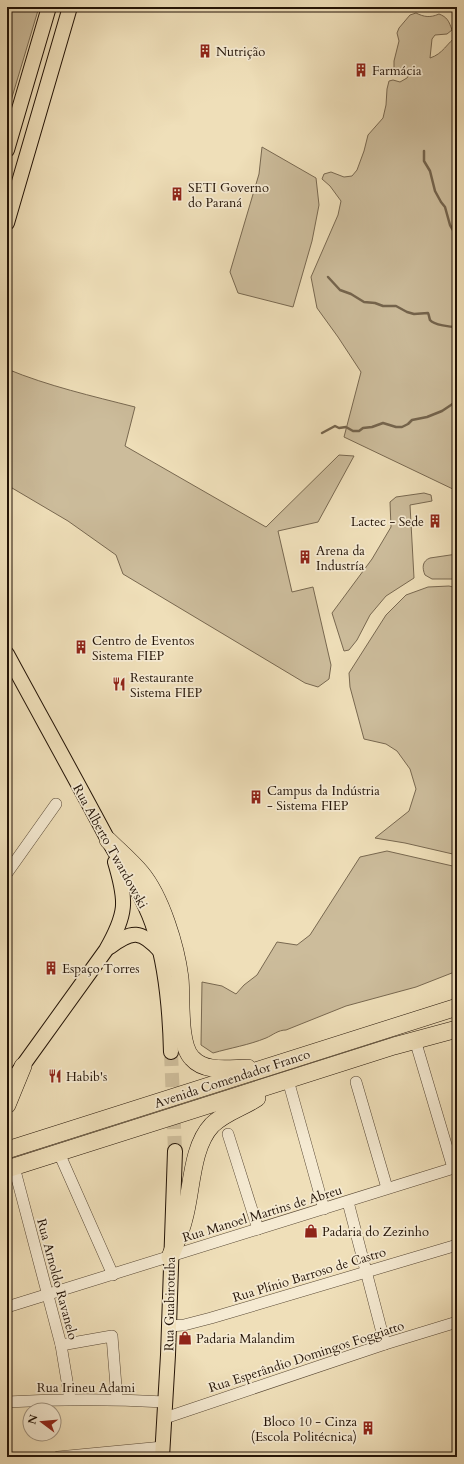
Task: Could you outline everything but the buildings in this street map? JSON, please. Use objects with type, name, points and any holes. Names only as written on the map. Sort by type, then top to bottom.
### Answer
[{"type":"highway","points":[[108,840],[141,873],[151,888],[166,923],[172,941],[180,978],[182,1031],[184,1041],[192,1058],[207,1067],[268,1067]]},
{"type":"highway","name":"Avenida Comendador Franco","points":[[7,1150],[457,1007]]},
{"type":"highway","name":"Avenida Comendador Franco","points":[[11,1168],[281,1082],[416,1040],[457,1029]]},
{"type":"highway","points":[[7,1105],[23,1066]]},
{"type":"highway","points":[[170,1257],[185,1218],[198,1154],[211,1126],[229,1112],[254,1100],[281,1082]]},
{"type":"main road","points":[[8,145],[49,7]]},
{"type":"main road","points":[[7,223],[70,7]]},
{"type":"main road","points":[[34,58],[54,64]]},
{"type":"main road","name":"Rua Alberto Twardowski","points":[[7,654],[108,840],[142,899],[149,915],[160,951],[167,989],[171,1052]]},
{"type":"main road","points":[[7,1085],[23,1066],[106,950],[120,922],[124,898],[108,840]]},
{"type":"main road","points":[[106,950],[126,936],[134,934],[144,937],[152,942],[160,951]]},
{"type":"main road","name":"Rua Guabirotuba","points":[[162,1452],[166,1402],[175,1151]]},
{"type":"street","points":[[7,873],[56,804]]},
{"type":"street","points":[[416,1040],[455,1167]]},
{"type":"street","points":[[281,1082],[324,1209]]},
{"type":"street","points":[[356,1082],[387,1188]]},
{"type":"street","points":[[228,1134],[258,1229]]},
{"type":"street","points":[[59,1153],[113,1274]]},
{"type":"street","name":"Rua Manoel Martins de Abreu","points":[[7,1307],[348,1202],[455,1167]]},
{"type":"street","name":"Rua Arnoldo Ravanelo","points":[[11,1168],[61,1345],[70,1399]]},
{"type":"street","points":[[348,1202],[385,1344]]},
{"type":"street","name":"Rua Plínio Barroso de Castro","points":[[169,1326],[184,1325],[211,1318],[457,1245]]},
{"type":"street","name":"Rua Esperândio Domingos Foggiatto","points":[[164,1418],[385,1344],[457,1322]]},
{"type":"street","points":[[61,1345],[112,1336],[117,1399]]},
{"type":"street","name":"Rua Irineu Adami","points":[[7,1402],[70,1399],[117,1399],[166,1402]]},
{"type":"street","points":[[58,1457],[162,1452]]},
{"type":"shaded area","points":[[7,7],[39,7],[7,114]]},
{"type":"shaded area","points":[[416,13],[427,16],[442,15],[450,24],[452,30],[447,34],[435,35],[432,39],[430,58],[442,51],[457,36],[457,491],[344,437],[361,372],[317,308],[311,277],[338,215],[341,201],[330,186],[322,179],[324,174],[331,172],[344,177],[352,176],[357,170],[368,135],[383,118],[389,81],[393,80],[400,82],[409,75],[407,73],[400,73],[394,69],[394,61],[399,41],[397,33],[399,28],[410,15]]},
{"type":"shaded area","points":[[262,147],[316,178],[319,205],[312,241],[293,307],[238,293],[230,272],[259,174]]},
{"type":"shaded area","points":[[7,369],[54,386],[135,407],[125,446],[266,527],[339,455],[354,456],[318,522],[278,531],[292,592],[313,587],[331,665],[329,679],[318,687],[305,683],[123,574],[116,555],[68,521],[7,485]]},
{"type":"shaded area","points":[[424,493],[431,495],[432,501],[410,505],[414,578],[386,596],[370,615],[357,640],[349,650],[344,651],[332,613],[372,559],[391,527],[390,502],[396,497]]},
{"type":"shaded area","points":[[457,554],[457,579],[432,579],[425,575],[423,565],[427,559]]},
{"type":"shaded area","points":[[449,586],[457,588],[457,855],[375,838],[409,811],[416,789],[410,769],[397,751],[386,744],[364,739],[350,687],[349,673],[386,615],[406,595],[428,587]]},
{"type":"shaded area","points":[[387,851],[457,867],[457,971],[416,987],[346,1006],[253,1043],[213,1053],[201,1045],[202,982],[222,986],[236,994],[244,985],[257,975],[277,942],[297,945],[310,935],[360,857]]},
{"type":"waterway","points":[[424,151],[424,161],[430,171],[435,191],[445,207],[450,225],[457,237]]},
{"type":"waterway","points":[[328,277],[340,290],[351,294],[364,302],[375,303],[383,306],[396,306],[414,314],[428,313],[432,322],[457,327]]},
{"type":"waterway","points":[[322,433],[335,426],[339,428],[346,427],[353,431],[359,431],[363,428],[372,427],[383,423],[396,427],[402,427],[412,420],[427,417],[442,411],[457,401]]},
{"type":"tunnel","points":[[171,1052],[175,1151]]},
{"type":"place","name":"Nutrição","points":[[205,51]]},
{"type":"place","name":"Farmácia","points":[[361,70]]},
{"type":"place","name":"SETI Governo do Paraná","points":[[177,194]]},
{"type":"place","name":"Lactec - Sede","points":[[435,521]]},
{"type":"place","name":"Arena da Industría","points":[[305,557]]},
{"type":"place","name":"Centro de Eventos Sistema FIEP","points":[[81,647]]},
{"type":"place","name":"Restaurante Sistema FIEP","points":[[119,684]]},
{"type":"place","name":"Campus da Indústria - Sistema FIEP","points":[[256,797]]},
{"type":"place","name":"Espaço Torres","points":[[51,968]]},
{"type":"place","name":"Habib's","points":[[55,1076]]},
{"type":"place","name":"Padaria do Zezinho","points":[[311,1231]]},
{"type":"place","name":"Padaria Malandim","points":[[185,1338]]},
{"type":"place","name":"Bloco 10 - Cinza (Escola Politécnica)","points":[[368,1428]]}]
